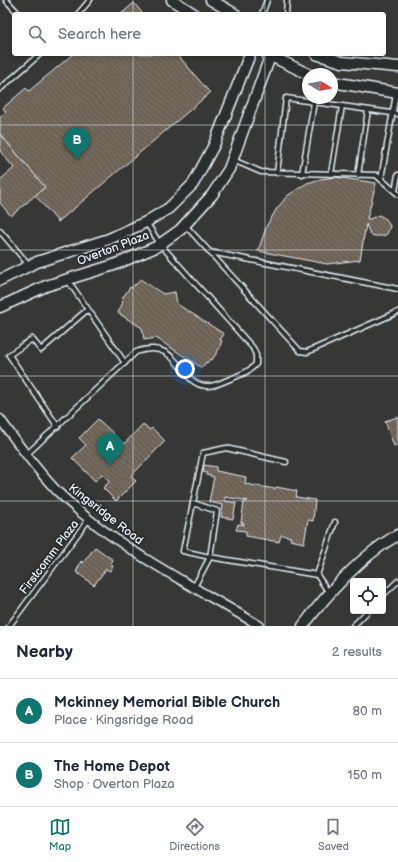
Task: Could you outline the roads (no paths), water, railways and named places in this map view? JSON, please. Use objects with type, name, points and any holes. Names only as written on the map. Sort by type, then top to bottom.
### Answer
[{"type":"street","points":[[172,0],[191,12]]},
{"type":"street","points":[[211,0],[232,12]]},
{"type":"street","name":"Overton Plaza","points":[[0,280],[30,266],[110,239],[146,222],[169,208],[193,184],[214,146],[249,56]]},
{"type":"street","name":"Overton Plaza","points":[[0,307],[46,286],[114,265],[156,247],[185,225],[212,195],[229,169],[269,56]]},
{"type":"street","points":[[271,56],[302,71]]},
{"type":"street","points":[[322,56],[342,62],[398,67]]},
{"type":"street","points":[[338,83],[397,93]]},
{"type":"street","name":"Kingsridge Road","points":[[0,419],[26,455],[58,492],[90,519],[135,553],[260,626]]},
{"type":"street","points":[[351,578],[364,559],[398,535]]},
{"type":"street","points":[[304,626],[330,595],[350,579]]},
{"type":"lane","points":[[6,0],[17,12]]},
{"type":"lane","points":[[80,12],[90,0]]},
{"type":"lane","points":[[263,12],[267,0]]},
{"type":"lane","points":[[286,12],[287,0]]},
{"type":"lane","points":[[0,89],[38,56]]},
{"type":"lane","points":[[381,179],[397,93]]},
{"type":"lane","points":[[277,172],[286,98],[302,100]]},
{"type":"lane","points":[[302,174],[314,104]]},
{"type":"lane","points":[[328,104],[398,114]]},
{"type":"lane","points":[[331,174],[342,106]]},
{"type":"lane","points":[[358,175],[368,110]]},
{"type":"lane","points":[[232,160],[261,172],[376,175],[396,193]]},
{"type":"lane","points":[[396,193],[398,175]]},
{"type":"lane","points":[[26,455],[58,427],[136,352],[149,348],[159,349],[168,354],[196,383],[205,386],[215,385],[250,371],[256,364],[253,348],[160,244],[146,222]]},
{"type":"lane","points":[[185,225],[300,351],[307,352],[398,312]]},
{"type":"lane","points":[[0,231],[30,266]]},
{"type":"lane","points":[[209,252],[398,289]]},
{"type":"lane","points":[[67,279],[125,363]]},
{"type":"lane","points":[[58,427],[9,355],[32,339],[41,350],[87,310]]},
{"type":"lane","points":[[286,462],[226,448],[203,452],[183,551],[317,575],[330,595]]},
{"type":"lane","points":[[193,503],[217,511],[210,557],[194,587]]},
{"type":"lane","name":"Firstcomm Plaza","points":[[9,626],[90,519]]},
{"type":"lane","points":[[317,575],[335,522]]},
{"type":"lane","points":[[386,592],[398,581]]},
{"type":"lane","points":[[353,626],[365,614]]},
{"type":"place","name":"The Home Depot","points":[[77,160]]},
{"type":"place","name":"Mckinney Memorial Bible Church","points":[[110,466]]}]
